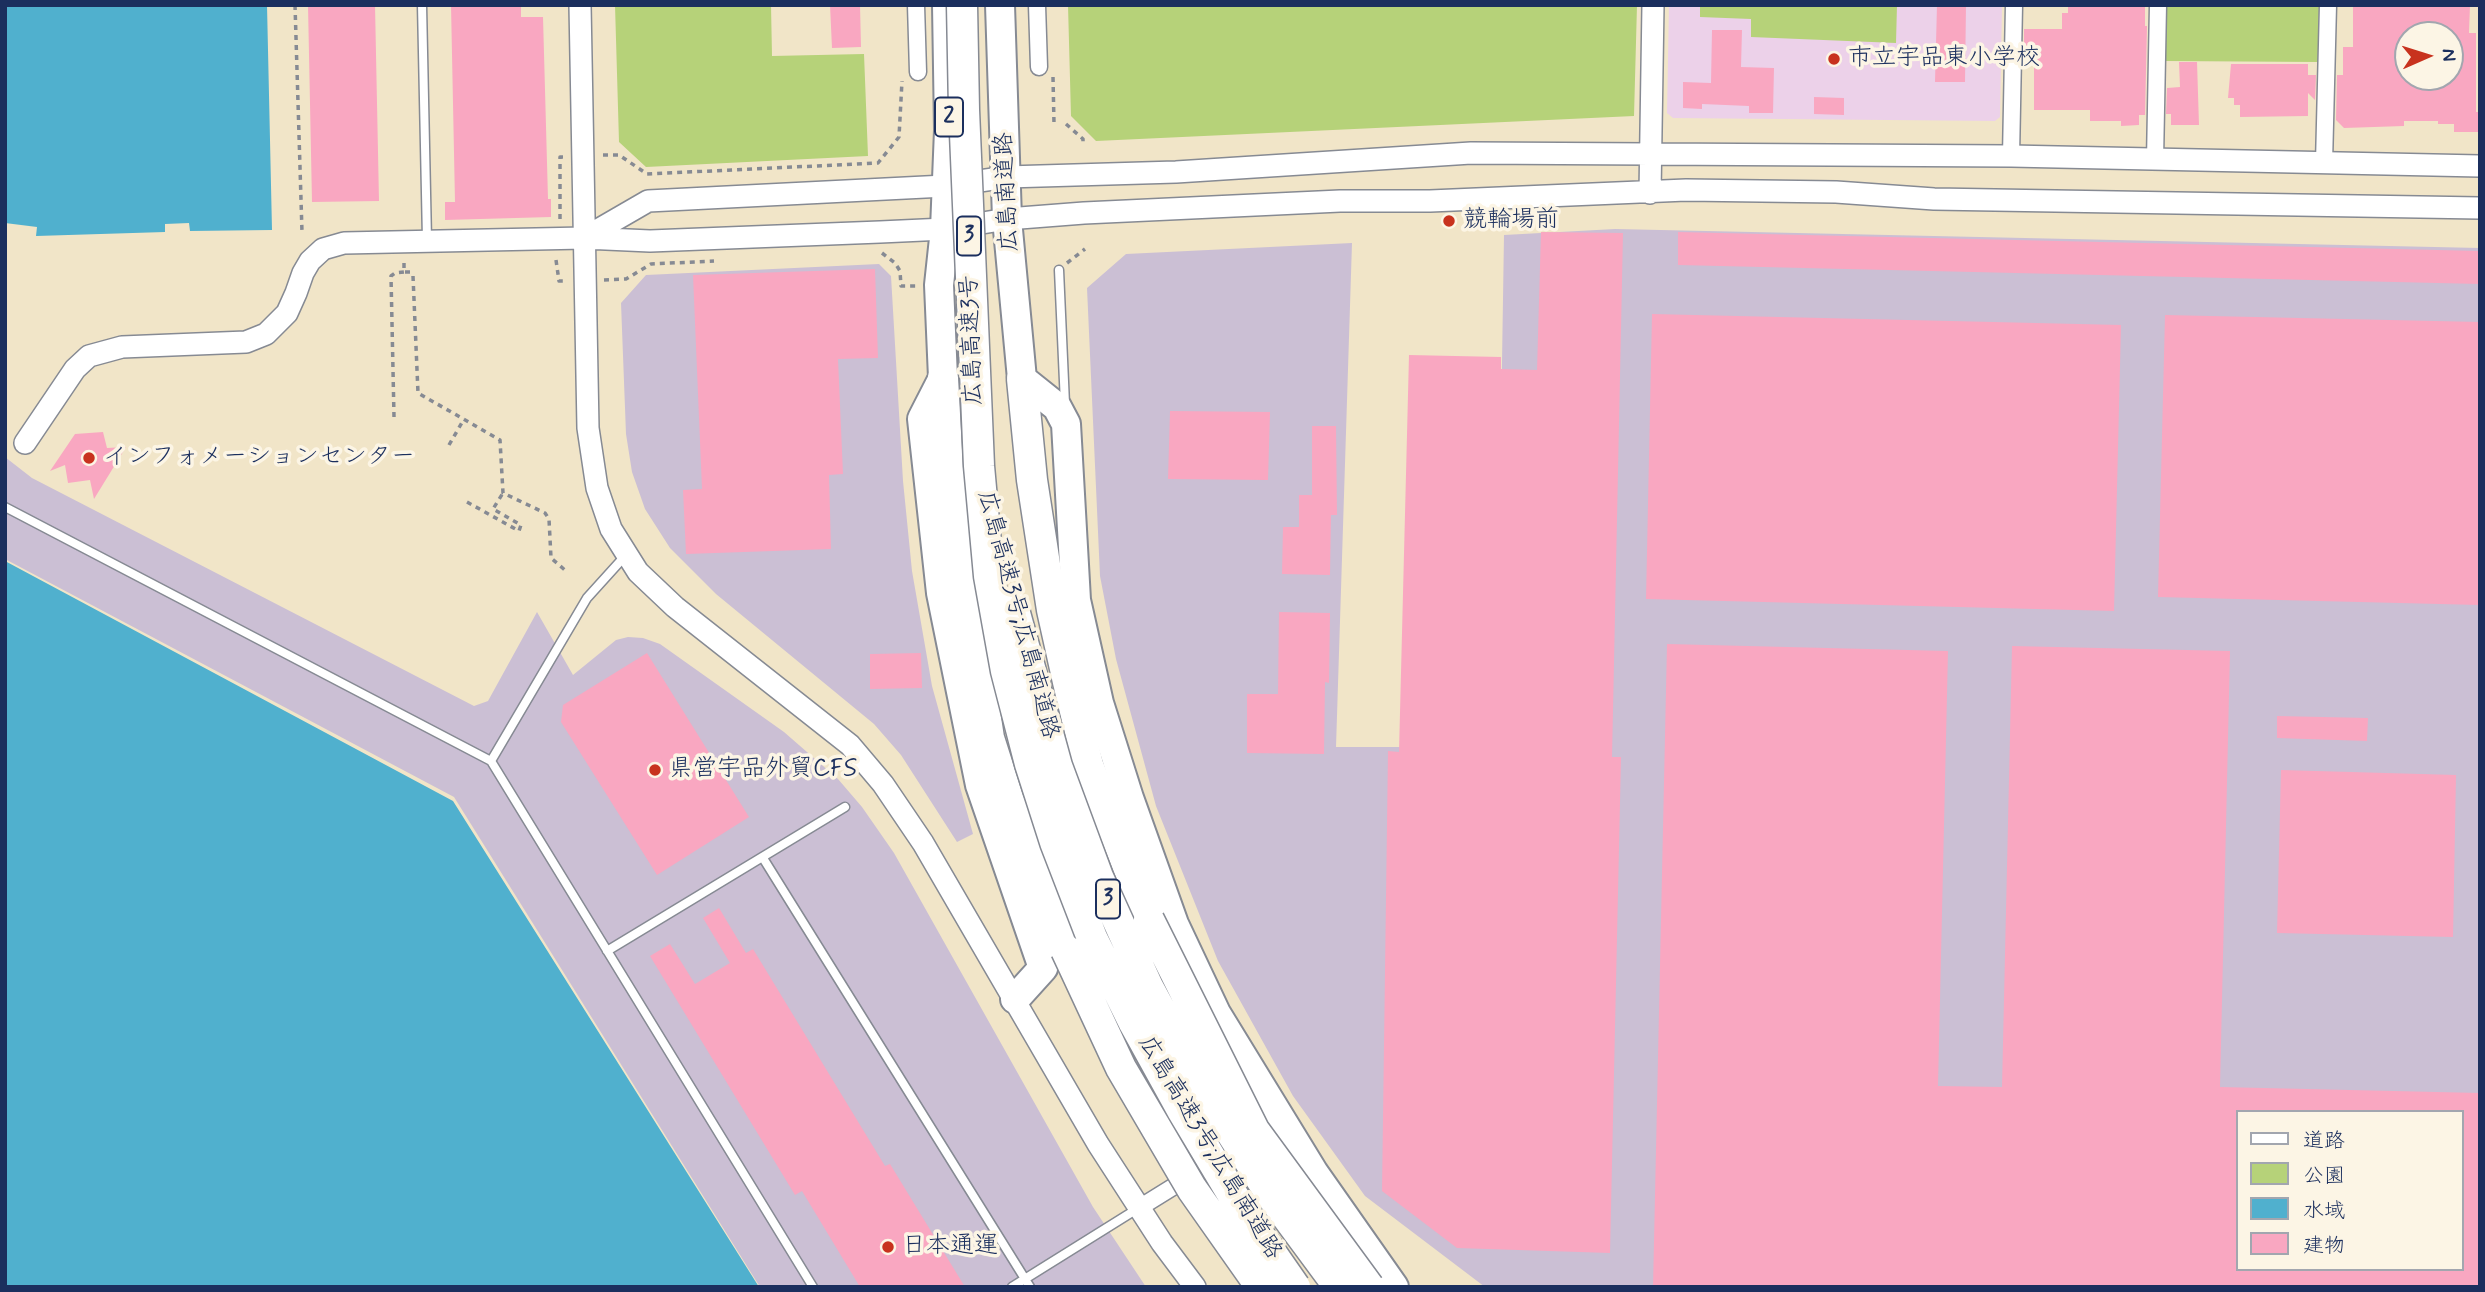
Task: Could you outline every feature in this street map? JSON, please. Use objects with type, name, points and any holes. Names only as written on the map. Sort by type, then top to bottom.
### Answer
[{"type":"highway","name":"広島南道路","points":[[1002,7],[1007,219],[1022,379]]},
{"type":"highway","name":"2","points":[[943,378],[939,285],[945,229],[949,130],[946,9]]},
{"type":"highway","name":"広島高速3号","points":[[946,9],[964,110],[979,466]]},
{"type":"highway","points":[[943,378],[948,469],[989,738],[1008,798],[1066,950],[1121,1068],[1192,1189],[1261,1287]]},
{"type":"highway","points":[[943,378],[922,419],[942,593],[980,785],[1043,968],[1015,999]]},
{"type":"highway","points":[[1022,379],[1056,407],[1066,424],[1076,600],[1100,703],[1129,798],[1174,924],[1216,1013],[1280,1120],[1394,1287]]},
{"type":"highway","points":[[1022,379],[1036,506],[1052,610],[1088,765],[1149,920],[1254,1130],[1369,1287]]},
{"type":"highway","name":"広島高速3号;広島南道路","points":[[979,466],[989,576],[1006,671],[1030,764],[1092,938],[1134,1023],[1182,1110],[1243,1212],[1295,1287]]},
{"type":"highway","name":"広島高速3号;広島南道路","points":[[979,466],[1026,659],[1057,766],[1098,877],[1148,987],[1202,1087],[1271,1195],[1339,1287]]},
{"type":"street","points":[[580,5],[588,428],[597,488],[611,529],[638,572],[676,607],[850,745],[883,784],[923,843],[1098,1144],[1162,1243],[1195,1287]]},
{"type":"street","points":[[916,5],[918,72]]},
{"type":"street","points":[[1037,5],[1039,67]]},
{"type":"street","points":[[1650,193],[1653,5]]},
{"type":"street","points":[[2011,156],[2014,5]]},
{"type":"street","points":[[2155,160],[2158,5]]},
{"type":"street","points":[[2324,163],[2328,5]]},
{"type":"street","points":[[584,238],[648,201],[945,186],[1007,177],[1163,173],[1471,153],[2011,156],[2480,166]]},
{"type":"street","points":[[25,443],[75,369],[89,356],[122,347],[246,342],[266,334],[287,313],[303,273],[323,249],[344,243],[584,238],[650,241],[945,229],[1007,219],[1084,213],[1340,201],[1430,201],[1686,190],[1836,192],[1934,199],[2480,208]]},
{"type":"street","points":[[1139,1208],[1280,1120]]},
{"type":"lane","points":[[422,5],[427,242]]},
{"type":"lane","points":[[1059,270],[1066,424]]},
{"type":"lane","points":[[5,508],[491,761],[813,1287]]},
{"type":"lane","points":[[491,761],[587,598],[627,554]]},
{"type":"lane","points":[[607,951],[845,807]]},
{"type":"lane","points":[[763,858],[1028,1283]]},
{"type":"lane","points":[[1012,1287],[1028,1283],[1139,1208]]},
{"type":"path","points":[[295,5],[302,232]]},
{"type":"path","points":[[1066,124],[1083,139],[1083,145]]},
{"type":"path","points":[[619,155],[647,174],[878,163],[899,137],[899,132]]},
{"type":"path","points":[[553,222],[559,220],[561,214],[560,157]]},
{"type":"path","points":[[882,253],[895,263],[900,271],[901,286],[928,286]]},
{"type":"path","points":[[555,257],[559,281]]},
{"type":"path","points":[[404,261],[404,272]]},
{"type":"path","points":[[626,279],[651,264],[719,261]]},
{"type":"path","points":[[394,417],[391,276],[395,273],[410,272],[413,276],[418,393],[500,440],[503,493],[493,509],[521,526],[519,531],[467,502]]},
{"type":"path","points":[[449,444],[464,419]]},
{"type":"path","points":[[503,493],[545,513],[549,519],[551,558],[566,571]]},
{"type":"shaded area","name":"市立宇品東小学校","points":[[1669,5],[2002,5],[2000,117],[1995,121],[1673,118],[1667,113]]},
{"type":"shaded area","points":[[1615,229],[2480,248],[2480,1287],[1485,1287],[1365,1196],[1293,1096],[1218,961],[1156,806],[1116,659],[1100,576],[1087,288],[1126,254],[1352,243],[1336,747],[1496,747],[1504,235]]},
{"type":"shaded area","points":[[879,264],[891,276],[903,481],[912,571],[932,686],[973,834],[957,842],[901,755],[874,724],[716,594],[670,548],[645,509],[632,472],[626,434],[621,303],[646,275]]},
{"type":"shaded area","points":[[5,457],[32,478],[474,706],[488,701],[537,612],[573,675],[616,640],[628,637],[643,638],[660,644],[784,732],[838,779],[862,807],[894,853],[1093,1207],[1146,1287],[760,1287],[454,797],[5,559]]},
{"type":"green space","points":[[615,5],[771,5],[772,56],[864,54],[868,156],[646,167],[619,142]]},
{"type":"green space","points":[[1068,5],[1637,5],[1634,116],[1096,141],[1071,116]]},
{"type":"green space","points":[[1700,5],[1897,5],[1896,43],[1751,37],[1751,19],[1700,17]]},
{"type":"green space","points":[[2166,5],[2319,5],[2318,62],[2166,61]]},
{"type":"water","points":[[5,5],[267,5],[272,230],[190,231],[189,223],[165,224],[165,232],[36,236],[37,227],[5,223]]},
{"type":"water","points":[[5,561],[453,801],[759,1287],[5,1287]]},
{"type":"building","points":[[308,5],[375,5],[379,201],[312,202]]},
{"type":"building","points":[[451,5],[521,5],[521,17],[543,17],[548,199],[551,199],[551,217],[445,220],[445,202],[455,202]]},
{"type":"building","points":[[830,5],[860,5],[861,47],[832,48]]},
{"type":"building","points":[[1937,5],[1966,5],[1965,82],[1935,82]]},
{"type":"building","points":[[2068,5],[2145,5],[2145,115],[2139,115],[2139,125],[2121,126],[2121,121],[2090,121],[2090,110],[2034,110],[2034,55],[2024,55],[2024,29],[2062,29],[2062,13],[2068,13]]},
{"type":"building","points":[[2353,5],[2470,5],[2469,33],[2476,33],[2476,112],[2479,112],[2480,132],[2454,132],[2454,124],[2438,124],[2438,121],[2404,121],[2404,126],[2344,128],[2336,120],[2337,75],[2343,75],[2343,47],[2353,47]]},
{"type":"building","points":[[1712,30],[1742,30],[1741,67],[1774,68],[1773,113],[1749,113],[1749,106],[1702,104],[1702,109],[1683,108],[1683,82],[1711,83]]},
{"type":"building","points":[[2179,62],[2197,62],[2199,125],[2171,125],[2171,114],[2166,114],[2167,88],[2180,87]]},
{"type":"building","points":[[2231,64],[2308,64],[2308,75],[2316,75],[2315,100],[2308,93],[2308,116],[2240,117],[2240,105],[2234,105],[2234,98],[2228,98]]},
{"type":"building","points":[[1814,97],[1844,98],[1844,115],[1814,114]]},
{"type":"building","points":[[1541,232],[1623,233],[1612,757],[1621,757],[1610,1253],[1457,1248],[1382,1191],[1388,751],[1399,752],[1409,355],[1501,357],[1501,369],[1537,370]]},
{"type":"building","points":[[1678,232],[2480,251],[2480,284],[1678,265]]},
{"type":"building","points":[[875,269],[878,358],[838,359],[843,474],[829,475],[831,549],[686,554],[683,490],[702,489],[693,275]]},
{"type":"building","points":[[1652,314],[2121,325],[2114,611],[1646,599]]},
{"type":"building","points":[[2165,315],[2480,322],[2480,605],[2158,597]]},
{"type":"building","points":[[1170,411],[1270,412],[1268,480],[1168,479]]},
{"type":"building","points":[[1312,426],[1336,426],[1337,515],[1331,515],[1330,575],[1282,574],[1283,527],[1299,527],[1299,495],[1312,495]]},
{"type":"building","name":"インフォメーションセンター","points":[[103,432],[107,448],[126,447],[94,499],[90,480],[68,483],[65,465],[50,471],[75,434]]},
{"type":"building","points":[[1279,612],[1330,613],[1324,754],[1247,753],[1247,694],[1278,694]]},
{"type":"building","points":[[1667,644],[1948,651],[1938,1086],[2002,1087],[2012,646],[2230,651],[2220,1087],[2480,1093],[2480,1287],[1653,1287]]},
{"type":"building","name":"県営宇品外貿CFS","points":[[647,653],[749,817],[657,875],[561,722],[563,705]]},
{"type":"building","points":[[921,653],[922,688],[870,689],[870,654]]},
{"type":"building","points":[[2277,716],[2368,718],[2367,741],[2277,738]]},
{"type":"building","points":[[2281,770],[2456,775],[2453,937],[2277,933]]},
{"type":"building","points":[[719,908],[746,953],[753,949],[885,1166],[890,1164],[965,1287],[860,1287],[802,1191],[795,1195],[650,956],[670,944],[695,984],[730,963],[703,918]]},
{"type":"place","name":"市立宇品東小学校","points":[[1834,59]]},
{"type":"place","name":"競輪場前","points":[[1449,221]]},
{"type":"place","name":"インフォメーションセンター","points":[[89,458]]},
{"type":"place","name":"県営宇品外貿CFS","points":[[655,770]]},
{"type":"place","name":"日本通運","points":[[888,1247]]}]
